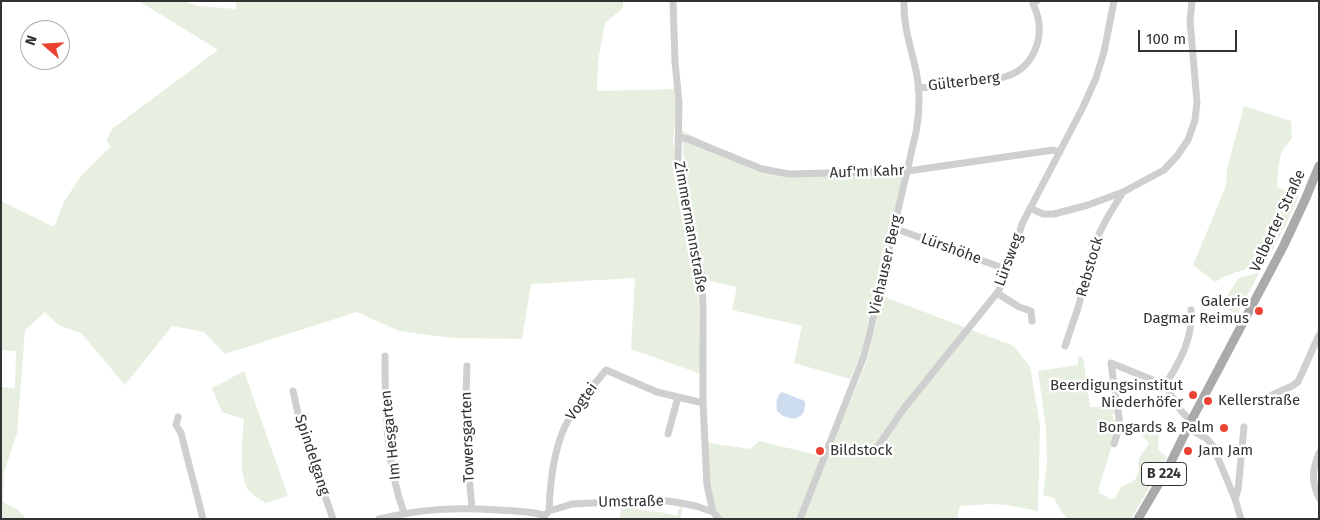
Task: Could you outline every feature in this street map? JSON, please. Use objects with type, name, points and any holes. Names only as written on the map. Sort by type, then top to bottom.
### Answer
[{"type":"main road","name":"Velberter Straße","points":[[1138,519],[1169,466],[1189,424],[1294,224],[1319,166]]},
{"type":"street","name":"Zimmermannstraße","points":[[673,1],[675,62],[679,102],[678,158],[701,271],[703,403],[707,485],[713,512]]},
{"type":"street","name":"Viehauser Berg","points":[[800,519],[864,356],[918,122],[918,88],[915,67],[905,28],[904,1]]},
{"type":"street","name":"Lürsweg","points":[[829,444],[860,454],[870,452],[878,446],[910,401],[997,293],[1008,270],[1022,224],[1083,107],[1096,78],[1104,52],[1114,1]]},
{"type":"street","points":[[1030,208],[1043,214],[1054,214],[1088,205],[1124,192],[1164,170],[1177,156],[1188,140],[1195,120],[1197,102],[1190,21],[1192,1]]},
{"type":"street","name":"Gülterberg","points":[[918,88],[942,87],[1002,79],[1015,73],[1030,60],[1036,48],[1039,22],[1033,2]]},
{"type":"street","name":"Auf'm Kahr","points":[[678,137],[688,139],[762,169],[789,174],[908,171],[1053,150],[1060,152]]},
{"type":"street","name":"Rebstock","points":[[1065,346],[1078,308],[1096,242],[1107,218],[1124,192]]},
{"type":"street","name":"Lürshöhe","points":[[894,228],[1008,270]]},
{"type":"street","points":[[997,293],[1019,307],[1031,311],[1032,321]]},
{"type":"street","points":[[1164,385],[1177,367],[1185,349],[1192,321],[1191,310]]},
{"type":"street","points":[[1270,396],[1298,382],[1319,334]]},
{"type":"street","name":"Im Hesgarten","points":[[385,356],[386,416],[390,450],[397,489],[404,513]]},
{"type":"street","points":[[1114,444],[1120,425],[1111,363],[1164,385],[1189,424],[1213,446],[1235,499],[1241,519]]},
{"type":"street","name":"Towersgarten","points":[[467,366],[465,428],[472,509]]},
{"type":"street","name":"Vogtei","points":[[545,515],[555,459],[567,423],[579,404],[606,370],[657,392],[703,403]]},
{"type":"street","name":"Spindelgang","points":[[293,391],[301,428],[333,519]]},
{"type":"street","points":[[668,434],[678,398]]},
{"type":"street","points":[[178,417],[176,425],[181,433],[203,519]]},
{"type":"street","points":[[1235,499],[1238,490],[1244,427]]},
{"type":"street","points":[[1319,453],[1313,470],[1314,486],[1319,498]]},
{"type":"street","name":"Umstraße","points":[[545,515],[572,504],[657,500],[686,503],[713,512]]},
{"type":"street","points":[[382,518],[404,513],[440,509],[534,512],[545,515]]},
{"type":"street","points":[[713,512],[719,519]]},
{"type":"green space","points":[[139,1],[183,1],[198,6],[236,9],[236,1],[623,1],[623,8],[605,23],[598,61],[597,91],[677,89],[673,141],[697,262],[701,374],[631,349],[635,278],[531,284],[522,339],[452,338],[399,331],[357,312],[225,354],[204,332],[172,326],[125,385],[81,333],[58,325],[45,312],[25,330],[17,433],[4,472],[3,502],[17,509],[27,519],[1,519],[1,387],[15,388],[16,351],[1,350],[1,201],[54,227],[64,202],[81,176],[111,146],[106,141],[112,129],[218,50]]},
{"type":"green space","points":[[1244,106],[1291,121],[1292,138],[1281,153],[1277,187],[1299,196],[1266,262],[1223,277],[1215,282],[1193,265],[1226,186],[1227,169]]},
{"type":"green space","points":[[680,130],[779,176],[904,173],[861,355],[850,379],[794,363],[802,326],[732,310],[737,287],[705,280],[685,178],[683,144]]},
{"type":"green space","points":[[1260,272],[1237,314],[1222,306],[1239,278]]},
{"type":"green space","points":[[882,296],[1014,346],[1030,367],[1040,425],[1038,511],[992,504],[960,506],[957,519],[805,519],[804,516],[868,358]]},
{"type":"green space","points":[[1078,356],[1083,357],[1090,407],[1116,406],[1115,413],[1112,415],[1118,425],[1099,493],[1111,499],[1115,498],[1121,487],[1135,480],[1139,471],[1138,460],[1149,443],[1133,429],[1135,426],[1150,427],[1159,435],[1158,450],[1167,457],[1131,519],[1068,519],[1054,498],[1043,495],[1047,462],[1046,429],[1038,371],[1078,365]]},
{"type":"green space","points":[[244,371],[288,496],[266,503],[250,492],[243,477],[244,419],[222,412],[212,388]]},
{"type":"green space","points":[[759,441],[821,456],[797,519],[723,519],[716,512],[710,485],[708,443],[751,449]]},
{"type":"green space","points":[[627,505],[636,506],[639,510],[677,516],[680,507],[683,507],[680,519],[619,519],[621,508],[626,508]]},
{"type":"water","points":[[782,392],[805,401],[805,408],[800,416],[796,418],[787,417],[777,411],[778,398]]},
{"type":"place","name":"Galerie Dagmar Reimus","points":[[1259,311]]},
{"type":"place","name":"Beerdigungsinstitut Niederhöfer","points":[[1193,395]]},
{"type":"place","name":"Kellerstraße","points":[[1208,401]]},
{"type":"place","name":"Bongards & Palm","points":[[1224,428]]},
{"type":"place","name":"Bildstock","points":[[820,451]]},
{"type":"place","name":"Jam Jam","points":[[1188,451]]}]
